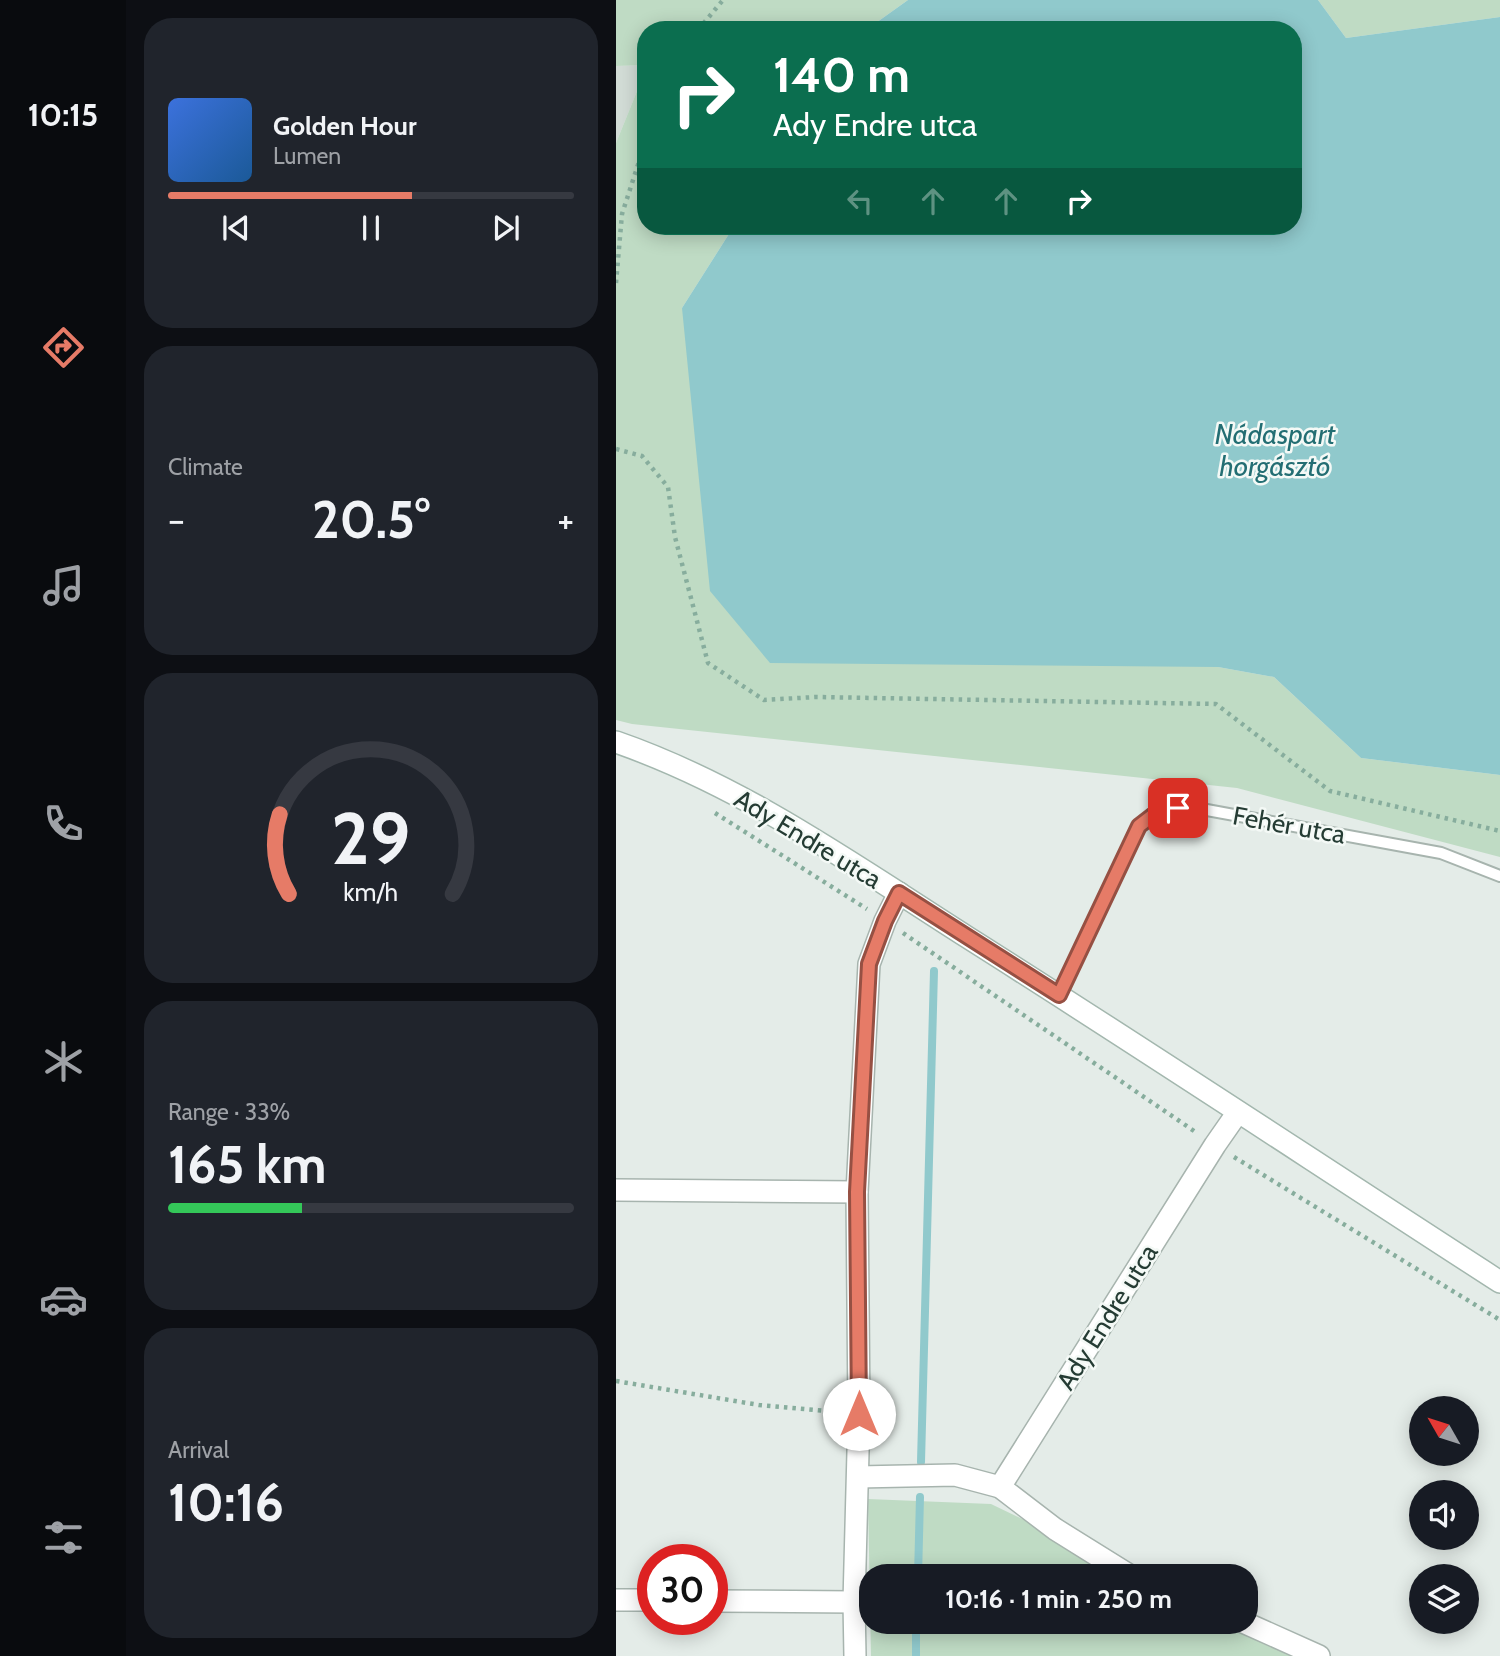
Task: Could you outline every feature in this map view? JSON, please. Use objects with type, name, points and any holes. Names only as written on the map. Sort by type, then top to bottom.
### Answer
[{"type":"street","name":"Ady Endre utca","points":[[616,742],[705,780],[805,833],[1500,1282]]},
{"type":"street","points":[[855,1656],[859,1414],[857,1192],[869,964],[899,893]]},
{"type":"street","name":"Ady Endre utca","points":[[1000,1487],[1237,1112]]},
{"type":"street","points":[[616,1190],[857,1192]]},
{"type":"street","points":[[858,1477],[955,1475],[1000,1487],[1055,1529],[1111,1564]]},
{"type":"street","points":[[616,1600],[637,1600]]},
{"type":"street","points":[[728,1601],[854,1602]]},
{"type":"street","points":[[1258,1629],[1319,1656]]},
{"type":"lane","name":"Fehér utca","points":[[1059,995],[1139,826],[1161,809],[1196,808],[1441,853],[1500,876]]},
{"type":"path","points":[[706,21],[723,0]]},
{"type":"path","points":[[616,283],[622,214],[637,168]]},
{"type":"path","points":[[616,449],[642,456],[668,487],[676,537],[708,663],[764,699],[816,697],[1216,704],[1330,791],[1500,831]]},
{"type":"path","points":[[704,806],[885,921],[1215,1145],[1500,1320]]},
{"type":"path","points":[[616,1381],[759,1405],[859,1414]]},
{"type":"shaded area","points":[[637,65],[637,91],[616,143],[616,66]]},
{"type":"green space","points":[[616,0],[908,0],[879,21],[637,21],[637,65],[616,66]]},
{"type":"green space","points":[[1318,0],[1500,0],[1500,17],[1346,38]]},
{"type":"green space","points":[[637,91],[637,235],[728,235],[682,308],[1218,667],[1274,677],[1361,758],[1500,775],[1500,857],[1237,788],[632,724],[616,720],[616,143]]},
{"type":"green space","points":[[868,1499],[991,1504],[1117,1564],[869,1564]]},
{"type":"green space","points":[[1258,1631],[1310,1656],[871,1656],[871,1634],[1258,1634]]},
{"type":"water","name":"Nádaspart horgásztó","points":[[908,0],[1318,0],[1346,38],[1500,17],[1500,775],[1361,758],[1274,677],[1218,667],[770,663],[710,591],[682,308],[728,235],[1302,235],[1302,21],[879,21]]},
{"type":"waterway","points":[[921,1462],[934,971]]},
{"type":"waterway","points":[[918,1564],[920,1497]]},
{"type":"waterway","points":[[916,1634],[916,1656]]},
{"type":"route","points":[[859,1414],[857,1192],[869,964],[899,893],[1059,995],[1139,826],[1161,809],[1178,808]]}]
